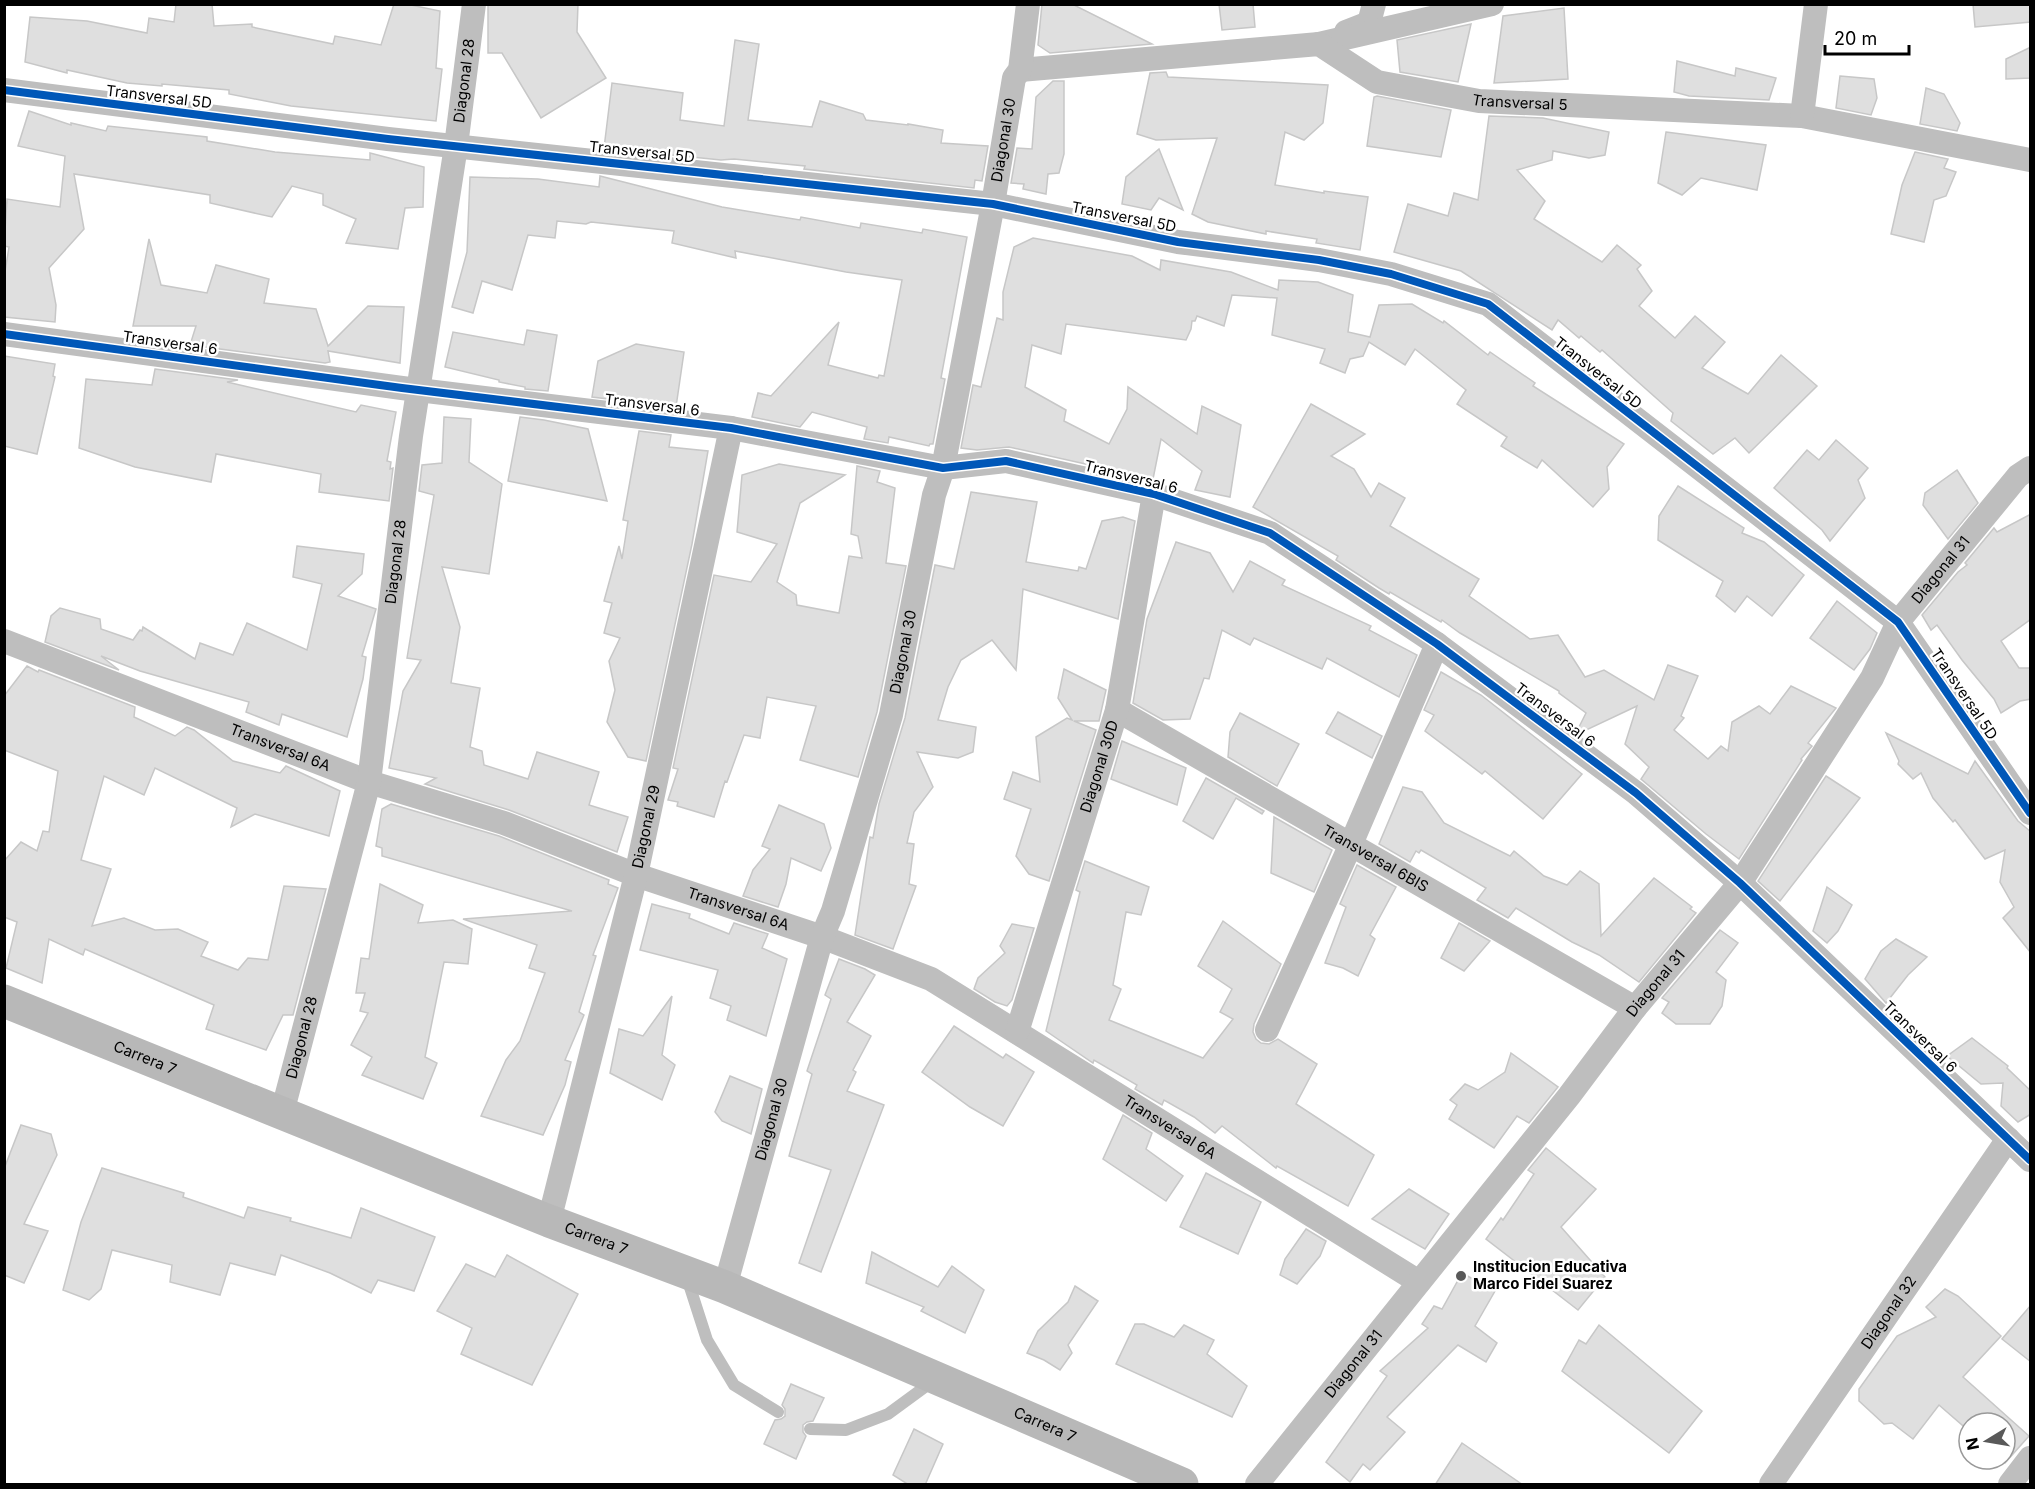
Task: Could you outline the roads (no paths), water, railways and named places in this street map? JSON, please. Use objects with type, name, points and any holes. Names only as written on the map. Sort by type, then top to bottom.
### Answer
[{"type":"main road","name":"Carrera 7","points":[[4,1001],[549,1221],[725,1287],[1182,1485]]},
{"type":"street","name":"Diagonal 28","points":[[282,1113],[369,782],[418,390],[456,146],[474,4]]},
{"type":"street","name":"Diagonal 30","points":[[725,1287],[822,938],[833,911],[891,715],[934,495],[943,468],[993,204],[1014,78],[1020,70],[1028,4]]},
{"type":"street","points":[[1319,44],[1369,23],[1374,4]]},
{"type":"street","points":[[1020,70],[1319,44],[1492,4]]},
{"type":"street","points":[[1802,116],[1816,4]]},
{"type":"street","name":"Transversal 5","points":[[1319,44],[1377,82],[1479,102],[1802,116],[2031,160]]},
{"type":"street","name":"Transversal 5D","points":[[5,96],[52,97],[456,146],[993,204],[1178,242],[1319,260],[1391,274],[1488,304],[1898,622],[2031,813]]},
{"type":"street","name":"Transversal 6","points":[[4,334],[418,390],[731,428],[943,468],[1006,461],[1154,494],[1270,533],[1437,644],[1636,793],[1740,883],[2031,1160]]},
{"type":"street","name":"Diagonal 29","points":[[549,1221],[636,875],[731,428]]},
{"type":"street","name":"Diagonal 31","points":[[1257,1485],[1569,1096],[1635,1008],[1740,883],[1872,678],[1898,622],[2018,476],[2031,468]]},
{"type":"street","name":"Diagonal 30D","points":[[1017,1032],[1117,710],[1154,494]]},
{"type":"street","name":"Transversal 6A","points":[[4,641],[369,782],[504,823],[636,875],[822,938],[931,979],[1419,1282]]},
{"type":"street","points":[[1267,1030],[1351,844],[1437,644]]},
{"type":"street","name":"Transversal 6BIS","points":[[1117,710],[1635,1008]]},
{"type":"street","name":"Diagonal 32","points":[[1774,1484],[2008,1139]]},
{"type":"street","points":[[2010,1485],[2031,1458]]},
{"type":"lane","points":[[685,1272],[707,1340],[734,1385],[778,1412]]},
{"type":"lane","points":[[810,1429],[846,1430],[888,1414],[936,1378]]},
{"type":"place","name":"Institucion Educativa Marco Fidel Suarez","points":[[1461,1276]]}]
